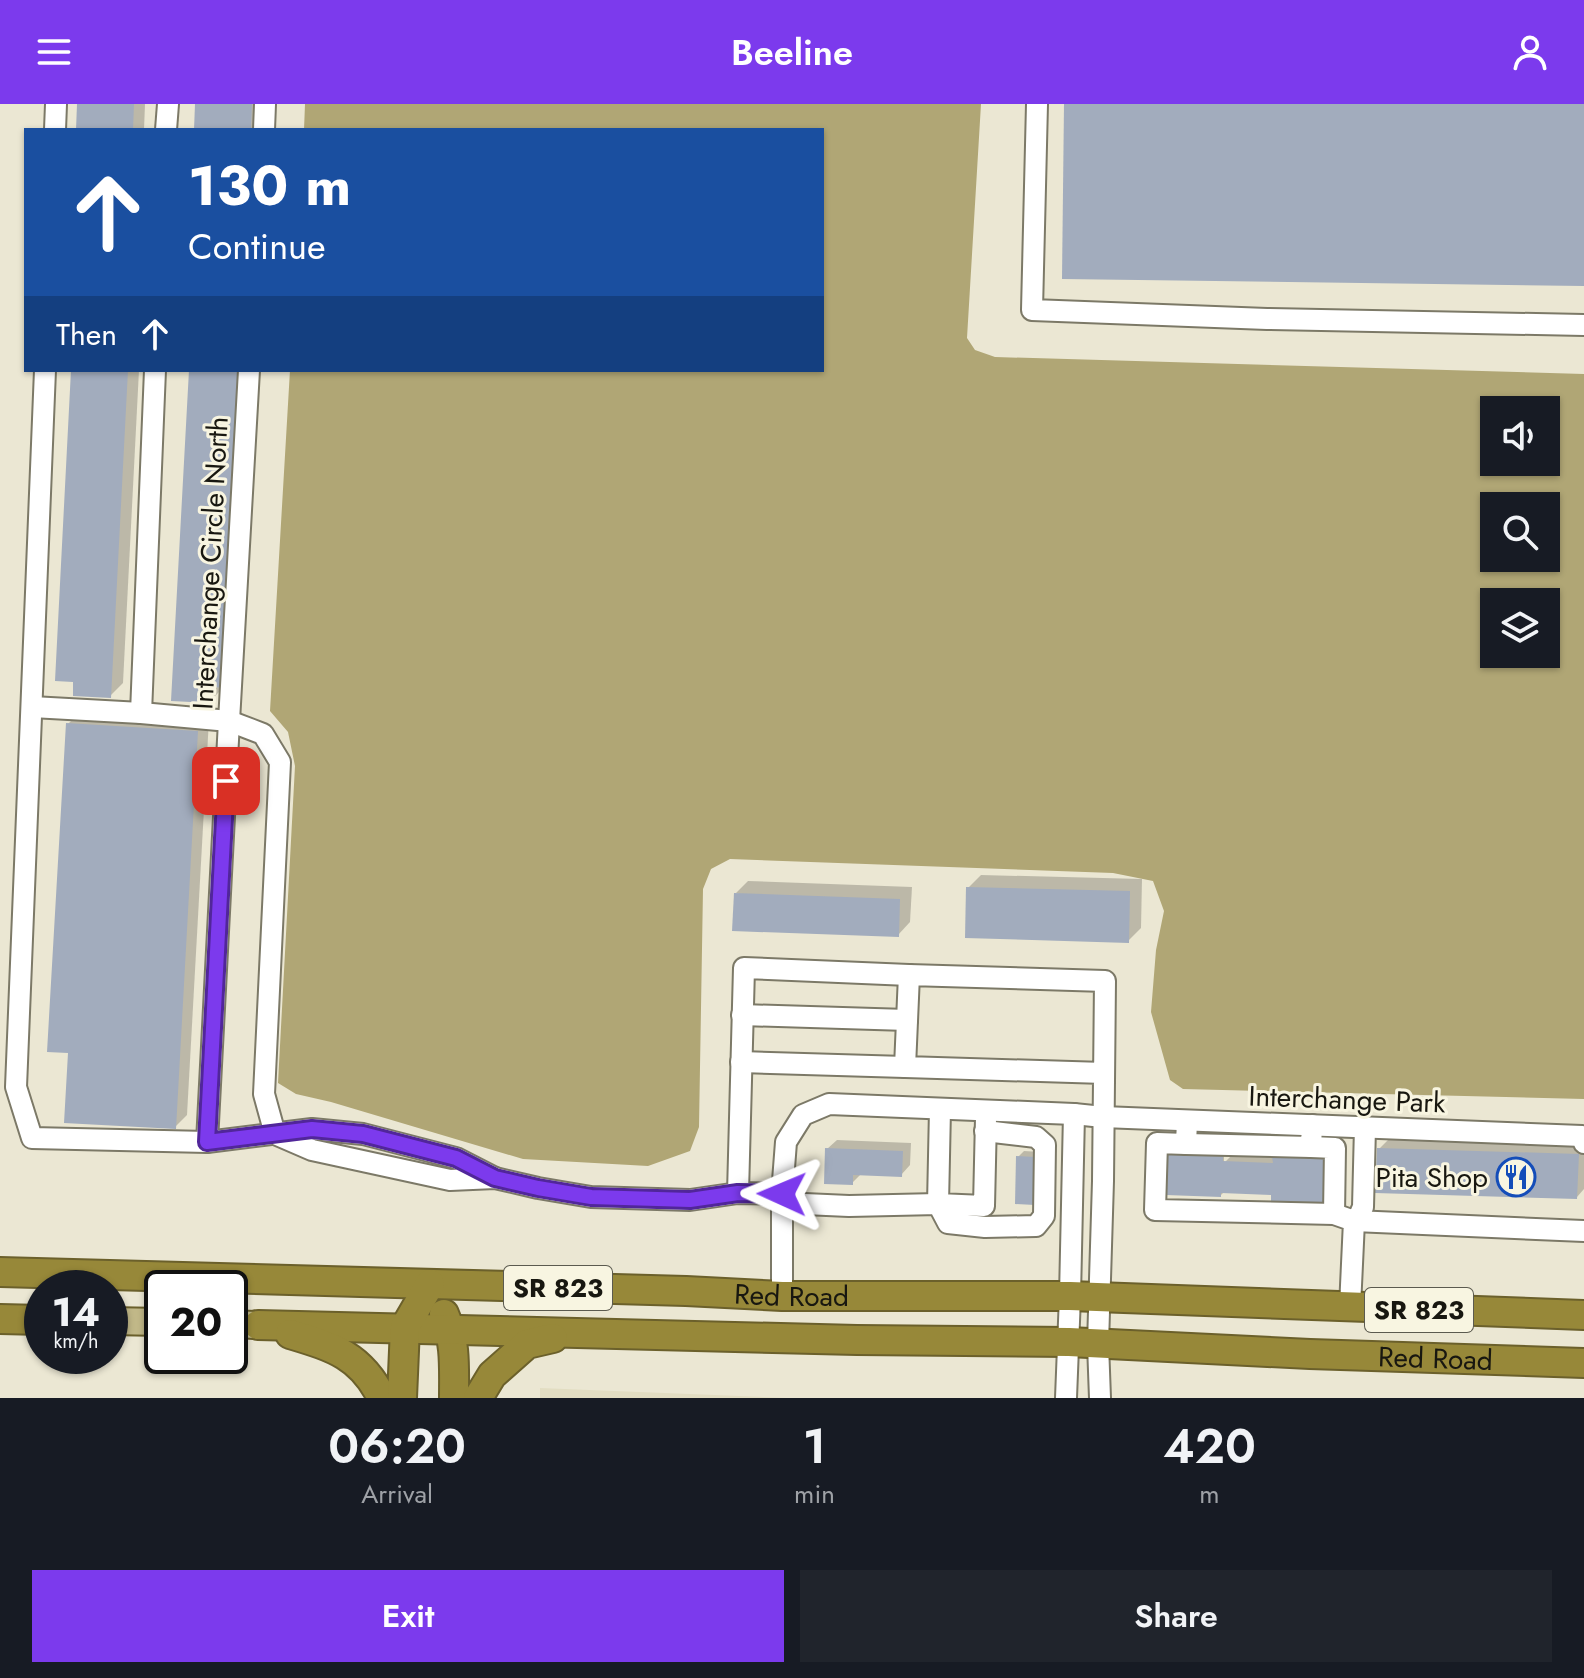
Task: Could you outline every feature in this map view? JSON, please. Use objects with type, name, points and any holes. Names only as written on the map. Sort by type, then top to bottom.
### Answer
[{"type":"highway","name":"Red Road","points":[[0,1272],[782,1296],[1084,1297],[1584,1315]]},
{"type":"highway","points":[[402,1398],[405,1327],[430,1284]]},
{"type":"highway","points":[[430,1284],[450,1329],[454,1356],[454,1398]]},
{"type":"highway","points":[[0,1319],[24,1320]]},
{"type":"highway","name":"Red Road","points":[[258,1325],[1069,1342],[1584,1363]]},
{"type":"highway","points":[[258,1325],[321,1343],[351,1358],[363,1368],[382,1398]]},
{"type":"highway","points":[[478,1398],[492,1375],[527,1344],[573,1333]]},
{"type":"main road","name":"Red Road","points":[[248,1325],[258,1325]]},
{"type":"street","points":[[55,128],[56,104]]},
{"type":"street","points":[[166,128],[168,104]]},
{"type":"street","points":[[264,128],[265,104]]},
{"type":"street","points":[[1037,104],[1032,310],[1267,319],[1584,325]]},
{"type":"street","points":[[45,372],[16,1087],[32,1138],[207,1142],[312,1129],[363,1134],[456,1158],[495,1178],[591,1197],[690,1200],[738,1193],[849,1206],[938,1204],[984,1206],[986,1121],[1036,1137],[1045,1145],[1044,1216],[1036,1226],[985,1227],[948,1223],[938,1204],[940,1109]]},
{"type":"street","points":[[141,713],[155,372]]},
{"type":"street","name":"Interchange Circle North","points":[[207,1142],[249,372]]},
{"type":"street","points":[[32,707],[229,721],[263,734],[280,762],[264,1094],[275,1134]]},
{"type":"street","points":[[738,1193],[744,968],[1105,981],[1103,1181],[1084,1297],[1069,1342],[1066,1398]]},
{"type":"street","points":[[905,1067],[909,975]]},
{"type":"street","points":[[742,1015],[907,1020]]},
{"type":"street","points":[[741,1062],[1104,1073]]},
{"type":"street","name":"Interchange Park","points":[[782,1296],[782,1198],[786,1142],[803,1115],[829,1104],[940,1109],[986,1121],[1074,1114],[1582,1136],[1584,1143]]},
{"type":"street","points":[[1074,1114],[1084,1297],[1098,1344],[1100,1398]]},
{"type":"street","points":[[1186,1144],[1187,1121]]},
{"type":"street","points":[[1311,1147],[1312,1125]]},
{"type":"street","points":[[1350,1307],[1354,1221],[1363,1207],[1365,1127]]},
{"type":"street","points":[[1334,1214],[1335,1148],[1157,1143],[1155,1210],[1334,1214],[1354,1221],[1584,1231]]},
{"type":"shaded area","points":[[305,104],[981,104],[967,338],[975,350],[995,357],[1584,374],[1584,1099],[1183,1089],[1170,1080],[1151,1012],[1156,950],[1164,911],[1153,881],[1113,873],[730,859],[711,869],[703,889],[699,1127],[690,1151],[648,1166],[523,1159],[296,1094],[278,1083],[295,766],[288,732],[270,711],[290,372],[824,372],[824,128],[304,128]]},
{"type":"shaded area","points":[[540,1388],[786,1398],[540,1398]]},
{"type":"building","points":[[77,104],[134,104],[133,128],[76,128]]},
{"type":"building","points":[[195,104],[252,104],[251,128],[194,128]]},
{"type":"building","points":[[1064,104],[1584,104],[1584,286],[1062,279]]},
{"type":"building","points":[[71,372],[128,372],[111,698],[73,696],[73,682],[55,681]]},
{"type":"building","points":[[189,372],[247,372],[230,688],[212,687],[211,703],[171,701]]},
{"type":"building","points":[[66,723],[198,731],[176,1129],[64,1123],[68,1053],[47,1052]]},
{"type":"building","points":[[966,887],[1130,891],[1129,943],[965,938]]},
{"type":"building","points":[[734,893],[900,899],[899,937],[732,931]]},
{"type":"building","points":[[825,1148],[903,1151],[902,1177],[853,1175],[853,1185],[824,1184]]},
{"type":"building","points":[[1377,1148],[1579,1154],[1577,1199],[1375,1193]]},
{"type":"building","points":[[1167,1154],[1223,1156],[1223,1161],[1273,1163],[1272,1157],[1329,1159],[1327,1203],[1271,1201],[1271,1195],[1166,1195]]},
{"type":"building","points":[[1016,1156],[1036,1157],[1035,1205],[1015,1204]]},
{"type":"place","name":"Pita Shop","points":[[1516,1177]]},
{"type":"route","points":[[226,781],[207,1142],[312,1129],[363,1134],[456,1158],[495,1178],[591,1197],[690,1200],[738,1193],[782,1194]]}]
